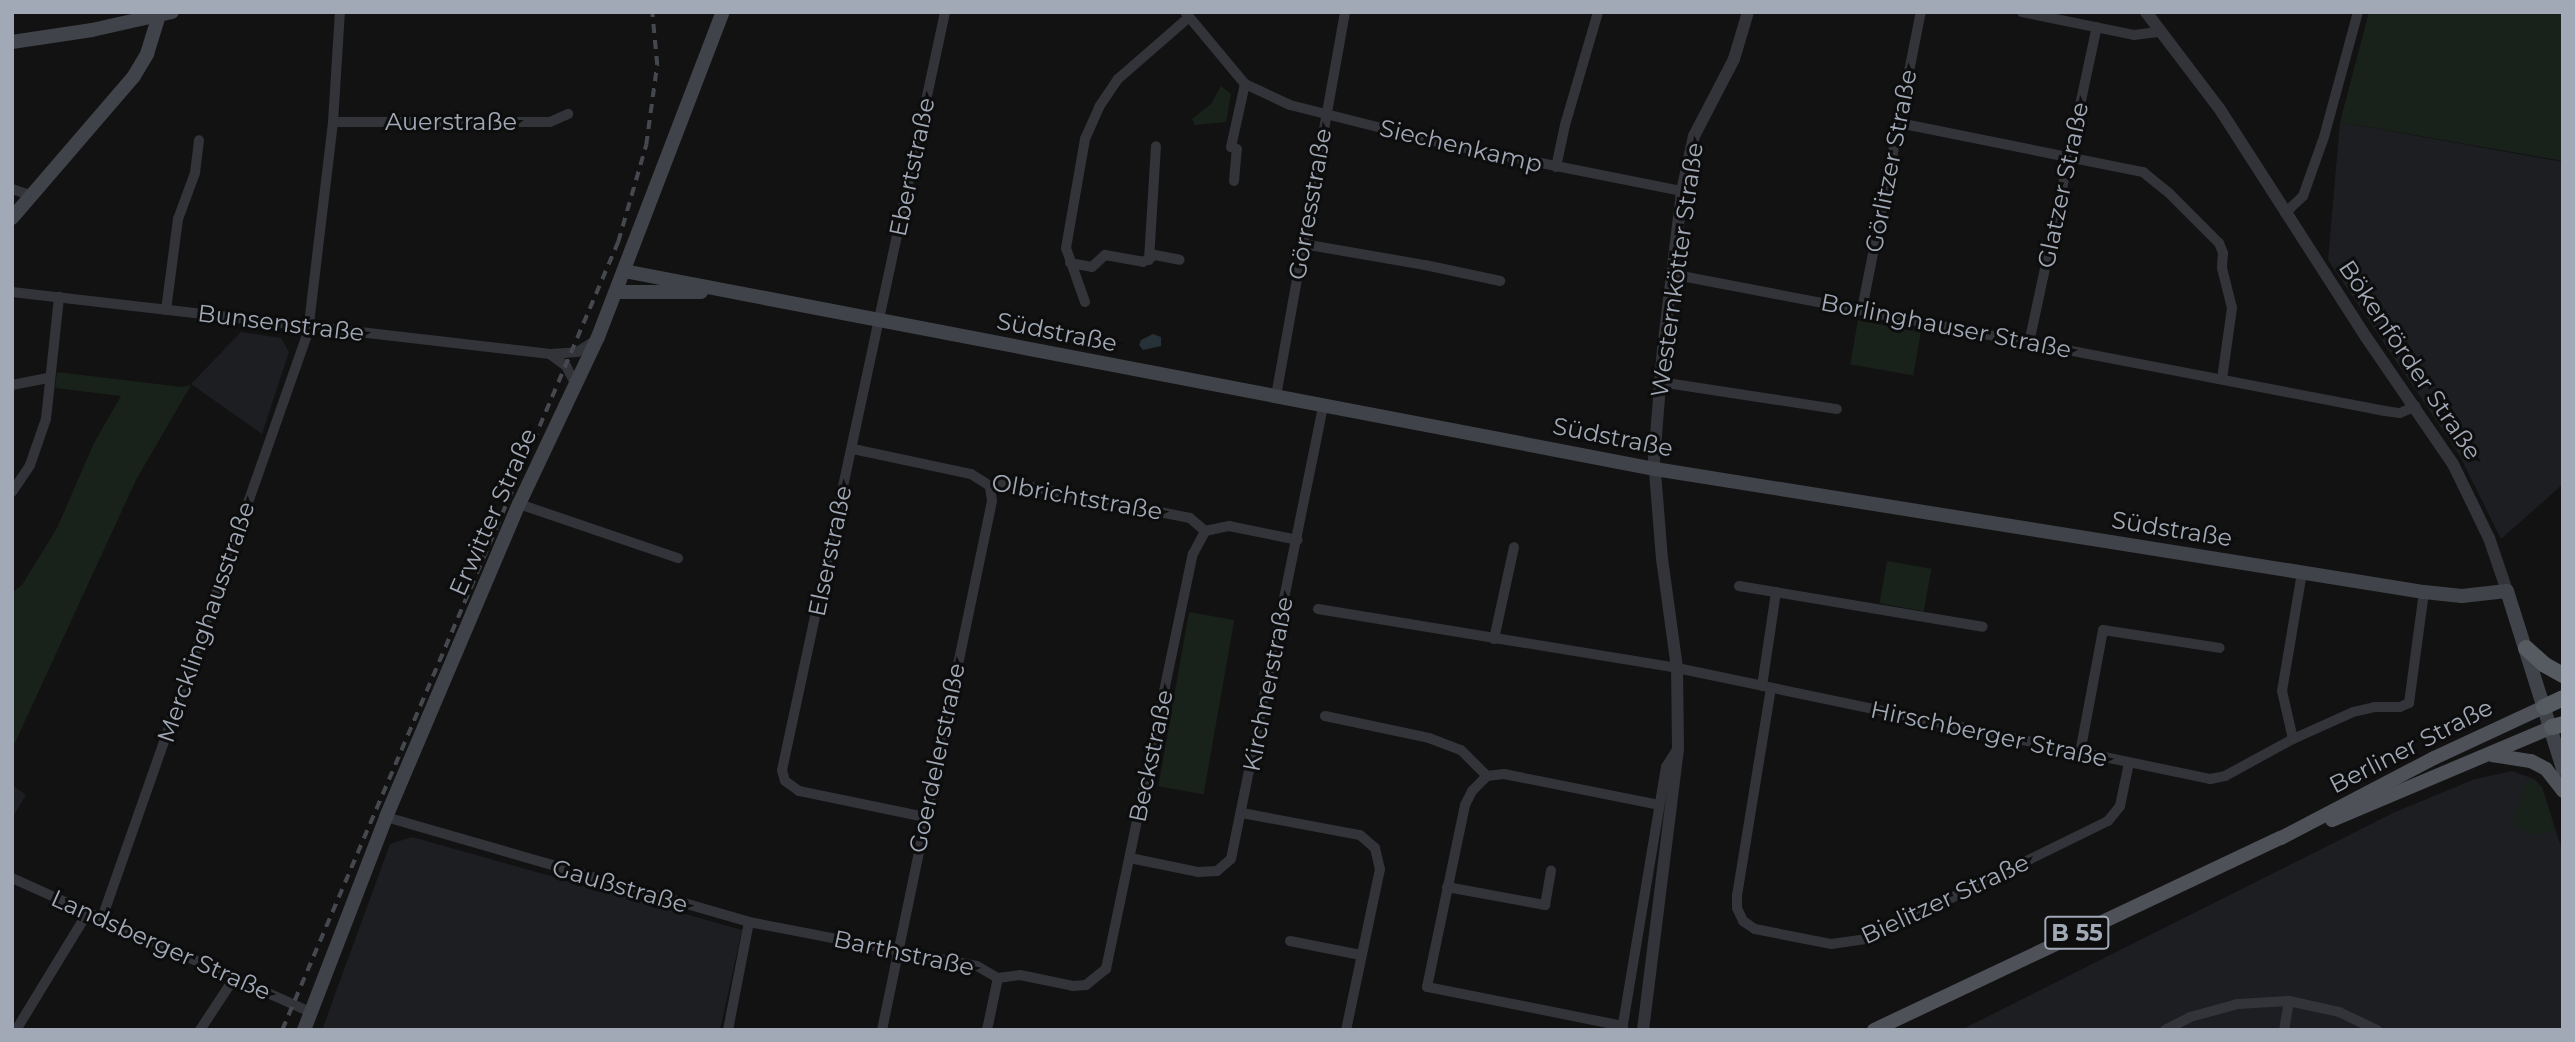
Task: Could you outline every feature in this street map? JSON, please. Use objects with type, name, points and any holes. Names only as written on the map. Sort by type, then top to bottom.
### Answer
[{"type":"highway","points":[[2526,648],[2545,665],[2563,674]]},
{"type":"highway","name":"Berliner Straße","points":[[2544,706],[2563,698]]},
{"type":"main road","name":"Erwitter Straße","points":[[304,1030],[386,817],[519,504],[598,337],[723,12]]},
{"type":"main road","points":[[12,42],[34,41],[164,13]]},
{"type":"main road","points":[[12,218],[134,76],[147,54],[164,13]]},
{"type":"main road","name":"Südstraße","points":[[624,271],[1655,469],[2424,592],[2462,596],[2507,591]]},
{"type":"main road","name":"Südstraße","points":[[616,292],[716,290]]},
{"type":"main road","name":"Bökenförder Straße","points":[[2507,591],[2544,706],[2557,726],[2563,769]]},
{"type":"main road","name":"Berliner Straße","points":[[1874,1030],[2281,838],[2434,758],[2544,706]]},
{"type":"main road","name":"Berliner Straße","points":[[2281,838],[2366,807],[2557,726]]},
{"type":"main road","points":[[2492,755],[2531,761],[2546,769],[2563,791]]},
{"type":"street","name":"Mercklinghausstraße","points":[[102,918],[309,326],[333,122],[340,12]]},
{"type":"street","name":"Ebertstraße","points":[[880,321],[945,12]]},
{"type":"street","name":"Görresstraße","points":[[1276,396],[1345,12]]},
{"type":"street","points":[[1556,167],[1565,125],[1598,12]]},
{"type":"street","name":"Westernkötter Straße","points":[[1643,1030],[1678,748],[1677,668],[1662,559],[1655,469],[1660,382],[1671,275],[1682,191],[1693,136],[1734,59],[1748,12]]},
{"type":"street","name":"Görlitzer Straße","points":[[1862,309],[1920,12]]},
{"type":"street","points":[[2022,12],[2134,35],[2160,32]]},
{"type":"street","name":"Bökenförder Straße","points":[[2146,12],[2219,108],[2365,337],[2416,406],[2465,484],[2490,538],[2507,591]]},
{"type":"street","points":[[2285,213],[2303,196],[2324,137],[2358,12]]},
{"type":"street","name":"Siechenkamp","points":[[1187,15],[1245,84],[1290,105],[1441,143],[1682,191]]},
{"type":"street","points":[[1085,302],[1066,248],[1085,139],[1099,107],[1118,79],[1187,15]]},
{"type":"street","name":"Glatzer Straße","points":[[2029,343],[2096,27]]},
{"type":"street","points":[[1234,181],[1237,149],[1231,148],[1245,84]]},
{"type":"street","name":"Auerstraße","points":[[333,122],[550,122],[568,114]]},
{"type":"street","points":[[1899,123],[2143,172],[2168,192],[2219,243],[2224,253],[2222,268],[2232,308],[2222,379]]},
{"type":"street","points":[[166,310],[178,219],[195,173],[199,140]]},
{"type":"street","points":[[1149,260],[1156,146]]},
{"type":"street","points":[[12,189],[32,196]]},
{"type":"street","points":[[1303,244],[1500,281]]},
{"type":"street","points":[[1070,263],[1092,267],[1105,255],[1139,262],[1149,260],[1155,255],[1180,260]]},
{"type":"street","name":"Borlinghauser Straße","points":[[1671,275],[2396,412],[2416,406]]},
{"type":"street","name":"Bunsenstraße","points":[[12,292],[550,354],[577,352],[598,337]]},
{"type":"street","points":[[12,492],[30,465],[46,419],[59,297]]},
{"type":"street","name":"Elserstraße","points":[[880,321],[782,770],[785,781],[799,790],[925,817]]},
{"type":"street","points":[[550,354],[566,366],[576,386]]},
{"type":"street","points":[[12,385],[49,378]]},
{"type":"street","points":[[1660,382],[1837,409]]},
{"type":"street","name":"Kirchnerstraße","points":[[1130,858],[1198,872],[1217,871],[1231,859],[1298,540],[1323,405]]},
{"type":"street","name":"Olbrichtstraße","points":[[853,449],[971,474],[990,486],[1011,483],[1189,518],[1205,531]]},
{"type":"street","name":"Goerdelerstraße","points":[[882,1030],[992,501],[990,486]]},
{"type":"street","points":[[519,504],[678,558]]},
{"type":"street","points":[[1205,531],[1228,526],[1298,540]]},
{"type":"street","name":"Beckstraße","points":[[1096,980],[1106,969],[1193,554],[1205,531]]},
{"type":"street","points":[[1494,639],[1514,547]]},
{"type":"street","points":[[2293,739],[2282,691],[2302,573]]},
{"type":"street","points":[[1739,586],[1983,627]]},
{"type":"street","name":"Bielitzer Straße","points":[[1776,592],[1766,687],[1737,895],[1737,908],[1743,921],[1755,929],[1831,944],[1868,939],[2108,821],[2120,806],[2129,763]]},
{"type":"street","name":"Hirschberger Straße","points":[[1318,610],[1677,668],[2210,779],[2228,774],[2293,739],[2353,712],[2374,707],[2400,707],[2409,703],[2424,592]]},
{"type":"street","points":[[2080,753],[2103,630],[2220,648]]},
{"type":"street","points":[[1325,716],[1429,738],[1461,750],[1487,776]]},
{"type":"street","name":"Westernkötter Straße","points":[[1622,1028],[1666,767],[1678,748]]},
{"type":"street","points":[[1622,1028],[1427,987],[1465,805],[1472,791],[1487,776],[1504,774],[1659,805]]},
{"type":"street","points":[[1242,813],[1360,835],[1375,848],[1380,869],[1346,1030]]},
{"type":"street","name":"Gaußstraße","points":[[386,817],[749,922]]},
{"type":"street","points":[[1447,887],[1545,905],[1551,871]]},
{"type":"street","name":"Landsberger Straße","points":[[12,878],[310,1012]]},
{"type":"street","points":[[16,1030],[89,912]]},
{"type":"street","points":[[728,1030],[749,922]]},
{"type":"street","name":"Barthstraße","points":[[749,922],[976,966],[998,978],[1020,975],[1073,986],[1086,985],[1096,980]]},
{"type":"street","points":[[1290,941],[1361,955]]},
{"type":"street","points":[[200,1030],[235,977]]},
{"type":"street","points":[[987,1030],[998,978]]},
{"type":"street","points":[[2284,1030],[2289,1001]]},
{"type":"street","points":[[2165,1030],[2190,1017],[2238,1004],[2289,1001],[2339,1012],[2377,1030]]},
{"type":"shaded area","points":[[2369,12],[2563,12],[2563,161],[2340,122]]},
{"type":"shaded area","points":[[1221,86],[1231,94],[1226,122],[1195,125],[1192,119],[1211,104]]},
{"type":"shaded area","points":[[2340,122],[2563,162],[2563,484],[2501,539],[2460,456],[2328,260]]},
{"type":"shaded area","points":[[1858,320],[1921,331],[1913,375],[1850,364]]},
{"type":"shaded area","points":[[241,332],[281,338],[289,352],[262,434],[191,384]]},
{"type":"shaded area","points":[[1153,334],[1161,337],[1161,346],[1143,350],[1139,345],[1141,340]]},
{"type":"shaded area","points":[[57,372],[182,387],[191,385],[136,480],[12,749],[12,593],[22,585],[57,528],[94,443],[121,396],[55,388]]},
{"type":"shaded area","points":[[1887,561],[1931,569],[1924,611],[1880,603]]},
{"type":"shaded area","points":[[1189,612],[1234,620],[1204,794],[1158,786]]},
{"type":"shaded area","points":[[2512,771],[2534,779],[2542,787],[2563,853],[2563,1030],[1961,1030],[2395,812],[2475,779]]},
{"type":"shaded area","points":[[2528,778],[2542,788],[2555,832],[2532,834],[2512,824]]},
{"type":"shaded area","points":[[12,785],[26,795],[12,818]]},
{"type":"shaded area","points":[[412,837],[742,930],[720,1030],[322,1030],[390,844]]},
{"type":"railway","points":[[282,1030],[618,242],[646,145],[657,65],[652,12]]}]
